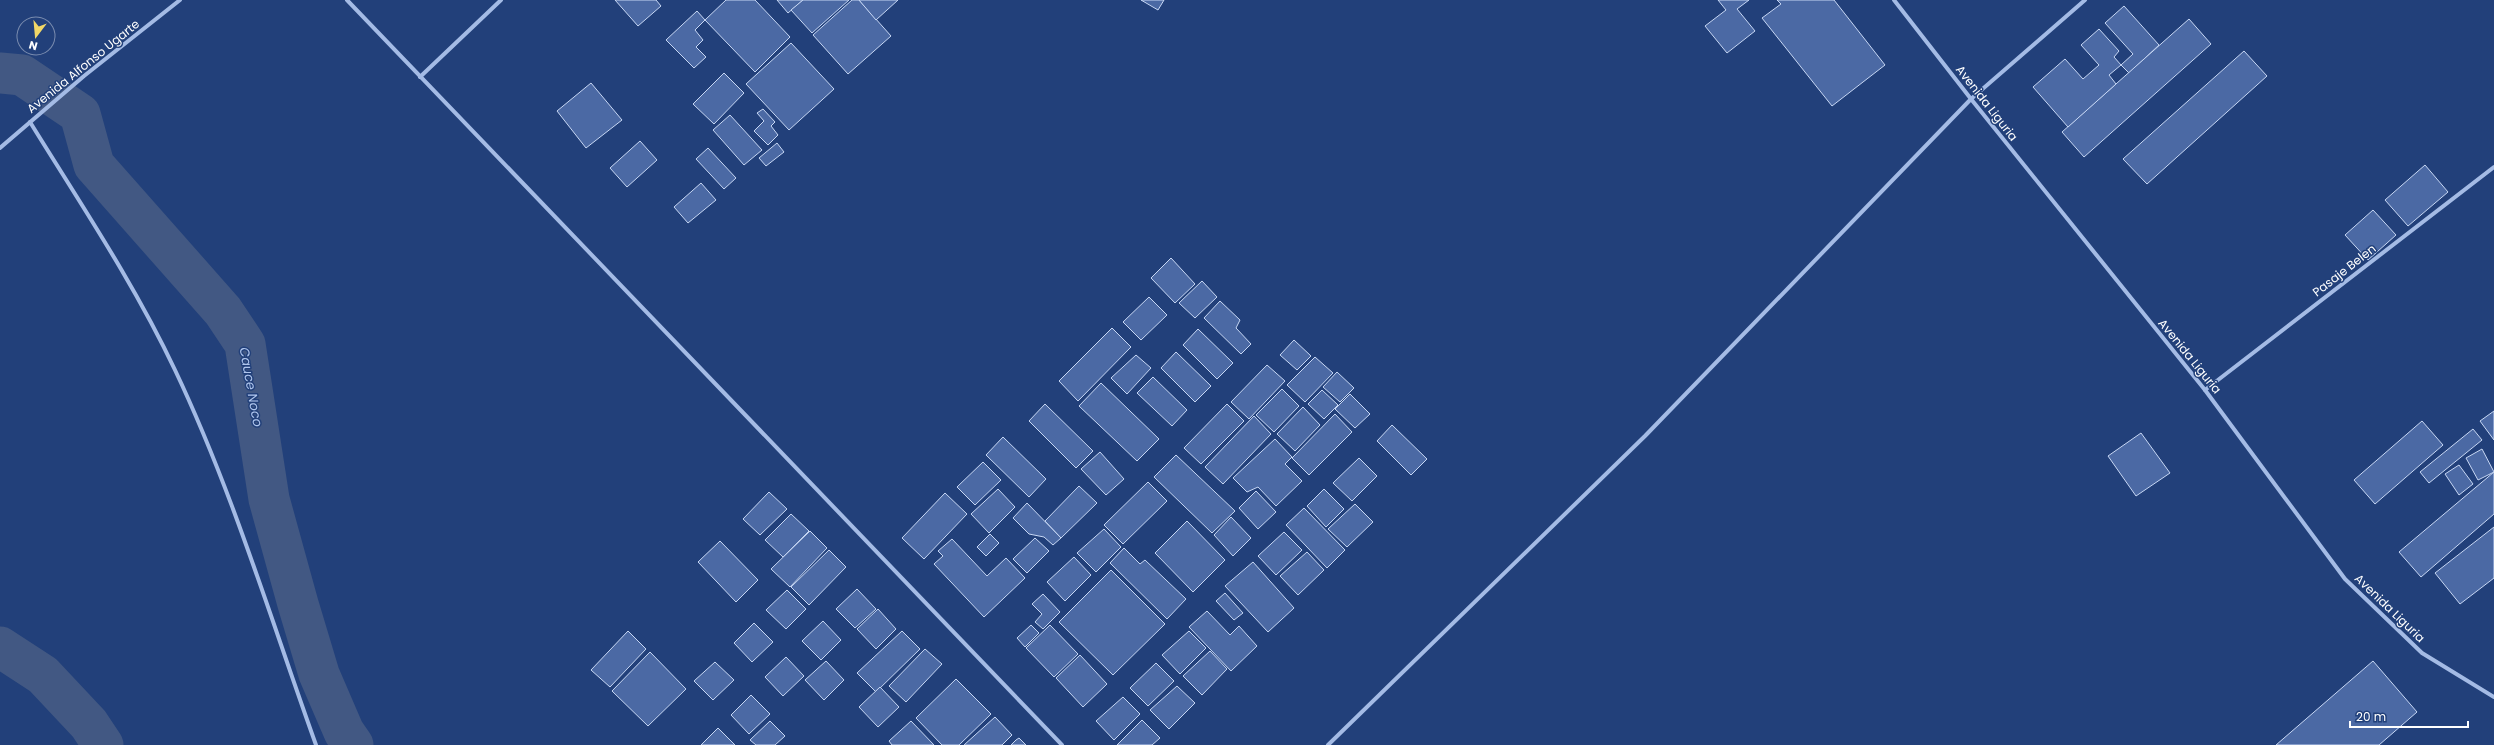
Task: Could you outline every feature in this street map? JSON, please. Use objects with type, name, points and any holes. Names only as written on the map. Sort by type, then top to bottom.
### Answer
[{"type":"street","name":"Avenida Alfonso Ugarte","points":[[0,148],[84,76],[180,0]]},
{"type":"street","points":[[347,0],[420,78],[1062,745]]},
{"type":"street","points":[[420,78],[501,0]]},
{"type":"street","name":"Avenida Liguria","points":[[1894,0],[1970,99],[2206,390],[2344,579],[2422,653],[2494,697]]},
{"type":"street","points":[[1328,745],[1645,436],[1970,99],[2085,0]]},
{"type":"street","points":[[30,122],[128,280],[174,369],[210,450],[316,745]]},
{"type":"street","name":"Pasaje Belen","points":[[2206,390],[2494,167]]},
{"type":"building","points":[[615,0],[656,0],[661,6],[638,26]]},
{"type":"building","points":[[726,0],[755,0],[790,37],[755,72],[705,20]]},
{"type":"building","points":[[777,0],[803,0],[788,13]]},
{"type":"building","points":[[803,0],[849,0],[812,33],[791,10]]},
{"type":"building","points":[[852,0],[859,0],[891,36],[848,74],[813,35]]},
{"type":"building","points":[[859,0],[898,0],[876,20]]},
{"type":"building","points":[[1141,0],[1164,0],[1158,10]]},
{"type":"building","points":[[1718,0],[1749,0],[1737,9],[1755,31],[1727,53],[1705,26],[1726,10]]},
{"type":"building","points":[[1777,0],[1834,0],[1885,65],[1832,106],[1762,18],[1781,4]]},
{"type":"building","points":[[2124,6],[2159,45],[2129,73],[2121,65],[2133,54],[2105,23]]},
{"type":"building","points":[[697,11],[705,20],[695,30],[703,40],[696,47],[706,57],[694,68],[666,40]]},
{"type":"building","points":[[2189,19],[2211,44],[2084,157],[2062,132]]},
{"type":"building","points":[[2099,29],[2119,51],[2114,57],[2121,65],[2109,75],[2116,84],[2068,127],[2033,87],[2065,59],[2083,79],[2099,65],[2081,45]]},
{"type":"building","points":[[791,43],[834,89],[789,130],[746,84]]},
{"type":"building","points":[[2244,51],[2267,76],[2147,184],[2123,159]]},
{"type":"building","points":[[724,73],[744,93],[714,124],[693,104]]},
{"type":"building","points":[[591,83],[622,120],[586,148],[557,111]]},
{"type":"building","points":[[763,109],[775,122],[771,126],[778,135],[768,145],[754,131],[764,121],[757,113]]},
{"type":"building","points":[[730,115],[762,150],[744,165],[713,130]]},
{"type":"building","points":[[640,141],[657,160],[627,187],[610,168]]},
{"type":"building","points":[[777,143],[784,152],[766,166],[759,158]]},
{"type":"building","points":[[708,148],[736,178],[724,189],[696,159]]},
{"type":"building","points":[[2425,165],[2448,192],[2408,226],[2385,200]]},
{"type":"building","points":[[701,183],[716,200],[688,223],[674,207]]},
{"type":"building","points":[[2373,210],[2396,235],[2368,260],[2345,235]]},
{"type":"building","points":[[1171,258],[1195,284],[1175,303],[1151,278]]},
{"type":"building","points":[[1202,281],[1217,297],[1195,318],[1179,303]]},
{"type":"building","points":[[1149,297],[1167,315],[1141,340],[1123,322]]},
{"type":"building","points":[[1220,301],[1240,320],[1236,328],[1251,344],[1241,354],[1204,318]]},
{"type":"building","points":[[1112,328],[1131,347],[1078,401],[1059,381]]},
{"type":"building","points":[[1198,329],[1233,363],[1217,379],[1183,345]]},
{"type":"building","points":[[1294,340],[1311,356],[1297,370],[1280,355]]},
{"type":"building","points":[[1176,352],[1211,386],[1195,402],[1161,368]]},
{"type":"building","points":[[1136,355],[1151,368],[1127,394],[1111,378]]},
{"type":"building","points":[[1315,357],[1333,373],[1305,402],[1287,385]]},
{"type":"building","points":[[1267,365],[1285,381],[1249,419],[1231,402]]},
{"type":"building","points":[[1337,372],[1354,388],[1340,402],[1323,387]]},
{"type":"building","points":[[1153,377],[1187,410],[1172,426],[1137,393]]},
{"type":"building","points":[[1101,383],[1159,439],[1137,461],[1079,406]]},
{"type":"building","points":[[1282,389],[1299,406],[1274,432],[1256,415]]},
{"type":"building","points":[[1322,390],[1338,405],[1324,419],[1308,404]]},
{"type":"building","points":[[1350,394],[1370,414],[1355,428],[1335,409]]},
{"type":"building","points":[[1045,404],[1093,451],[1076,468],[1029,421]]},
{"type":"building","points":[[1227,404],[1244,421],[1201,464],[1184,448]]},
{"type":"building","points":[[1303,407],[1320,425],[1295,451],[1277,434]]},
{"type":"building","points":[[2494,411],[2494,440],[2480,421]]},
{"type":"building","points":[[1335,414],[1352,432],[1309,475],[1292,458]]},
{"type":"building","points":[[1254,416],[1271,434],[1223,484],[1205,467]]},
{"type":"building","points":[[2422,421],[2443,445],[2375,504],[2354,480]]},
{"type":"building","points":[[1392,425],[1427,459],[1411,475],[1377,441]]},
{"type":"building","points":[[2473,429],[2482,440],[2429,483],[2420,472]]},
{"type":"building","points":[[2141,433],[2170,473],[2136,496],[2108,456]]},
{"type":"building","points":[[1003,437],[1046,479],[1029,497],[986,455]]},
{"type":"building","points":[[1275,439],[1292,457],[1285,464],[1302,481],[1276,506],[1258,487],[1247,492],[1233,478]]},
{"type":"building","points":[[2482,449],[2494,472],[2478,480],[2466,458]]},
{"type":"building","points":[[1100,452],[1124,479],[1106,495],[1081,469]]},
{"type":"building","points":[[1176,455],[1235,511],[1212,533],[1154,477]]},
{"type":"building","points":[[1359,458],[1377,476],[1352,501],[1333,483]]},
{"type":"building","points":[[983,462],[1001,480],[975,505],[957,487]]},
{"type":"building","points":[[2459,465],[2473,484],[2459,495],[2445,474]]},
{"type":"building","points":[[2494,472],[2494,514],[2421,577],[2399,552]]},
{"type":"building","points":[[1148,482],[1167,501],[1123,544],[1104,525]]},
{"type":"building","points":[[1079,486],[1097,503],[1061,538],[1045,521]]},
{"type":"building","points":[[998,489],[1015,507],[989,533],[971,514]]},
{"type":"building","points":[[1324,489],[1344,509],[1326,527],[1307,506]]},
{"type":"building","points":[[1256,491],[1276,512],[1258,529],[1239,508]]},
{"type":"building","points":[[769,492],[787,509],[760,535],[743,519]]},
{"type":"building","points":[[945,493],[967,514],[924,559],[902,538]]},
{"type":"building","points":[[1027,503],[1061,538],[1053,545],[1044,537],[1029,534],[1013,518]]},
{"type":"building","points":[[1355,504],[1373,522],[1347,547],[1328,529]]},
{"type":"building","points":[[1304,508],[1345,550],[1327,568],[1286,525]]},
{"type":"building","points":[[791,514],[809,531],[783,557],[765,540]]},
{"type":"building","points":[[1231,517],[1251,538],[1233,556],[1214,535]]},
{"type":"building","points":[[1187,521],[1225,560],[1193,592],[1155,553]]},
{"type":"building","points":[[2494,527],[2494,578],[2460,604],[2435,573]]},
{"type":"building","points":[[1104,529],[1121,547],[1096,572],[1077,553]]},
{"type":"building","points":[[810,531],[827,548],[790,587],[771,569]]},
{"type":"building","points":[[1284,532],[1302,550],[1276,575],[1258,556]]},
{"type":"building","points":[[990,534],[999,543],[986,556],[977,547]]},
{"type":"building","points":[[1035,538],[1049,551],[1027,573],[1013,559]]},
{"type":"building","points":[[952,539],[987,576],[1006,558],[1025,578],[984,617],[934,564],[943,556],[938,551]]},
{"type":"building","points":[[720,541],[758,580],[736,602],[698,562]]},
{"type":"building","points":[[1124,548],[1140,564],[1145,560],[1186,599],[1167,619],[1110,563]]},
{"type":"building","points":[[829,550],[846,567],[809,605],[791,587]]},
{"type":"building","points":[[1307,552],[1324,570],[1298,595],[1280,576]]},
{"type":"building","points":[[1074,557],[1091,575],[1065,601],[1047,582]]},
{"type":"building","points":[[1253,562],[1294,608],[1268,632],[1225,586]]},
{"type":"building","points":[[1111,570],[1165,624],[1113,675],[1059,622]]},
{"type":"building","points":[[857,589],[876,609],[855,628],[836,609]]},
{"type":"building","points":[[787,590],[806,609],[786,629],[766,610]]},
{"type":"building","points":[[1225,593],[1243,613],[1234,620],[1216,601]]},
{"type":"building","points":[[1043,594],[1060,612],[1043,629],[1035,622],[1042,614],[1032,604]]},
{"type":"building","points":[[878,609],[896,629],[876,649],[857,629]]},
{"type":"building","points":[[1207,611],[1230,635],[1239,626],[1257,646],[1231,671],[1189,627]]},
{"type":"building","points":[[823,621],[841,640],[821,660],[802,641]]},
{"type":"building","points":[[754,623],[773,642],[752,662],[734,643]]},
{"type":"building","points":[[1031,625],[1039,633],[1025,647],[1017,638]]},
{"type":"building","points":[[1050,625],[1078,654],[1054,677],[1026,648]]},
{"type":"building","points":[[628,631],[646,649],[610,687],[591,670]]},
{"type":"building","points":[[902,631],[920,649],[876,692],[857,673]]},
{"type":"building","points":[[1189,631],[1206,648],[1180,674],[1162,655]]},
{"type":"building","points":[[925,649],[942,664],[906,702],[889,686]]},
{"type":"building","points":[[1210,651],[1227,669],[1202,695],[1183,676]]},
{"type":"building","points":[[650,652],[686,689],[648,726],[612,691]]},
{"type":"building","points":[[1080,655],[1107,684],[1083,707],[1056,678]]},
{"type":"building","points":[[786,657],[804,676],[783,696],[765,677]]},
{"type":"building","points":[[826,661],[844,680],[824,700],[805,680]]},
{"type":"building","points":[[2373,661],[2417,712],[2379,745],[2276,745]]},
{"type":"building","points":[[715,662],[734,680],[713,700],[694,681]]},
{"type":"building","points":[[1156,663],[1174,681],[1148,706],[1130,688]]},
{"type":"building","points":[[956,679],[991,714],[959,745],[942,745],[916,718]]},
{"type":"building","points":[[1177,686],[1195,703],[1169,729],[1150,710]]},
{"type":"building","points":[[880,687],[899,707],[878,727],[859,707]]},
{"type":"building","points":[[751,695],[770,714],[749,734],[731,715]]},
{"type":"building","points":[[1123,697],[1140,714],[1114,740],[1096,721]]},
{"type":"building","points":[[995,717],[1012,735],[1002,745],[964,745]]},
{"type":"building","points":[[1142,720],[1160,738],[1152,745],[1117,745]]},
{"type":"building","points":[[770,721],[785,736],[775,745],[756,745],[750,740]]},
{"type":"building","points":[[911,721],[934,745],[892,745],[889,741]]},
{"type":"building","points":[[718,728],[735,745],[701,745]]},
{"type":"building","points":[[1019,738],[1026,745],[1011,745],[1016,740]]},
{"type":"waterway","name":"Cauce Noco","points":[[0,73],[22,75],[80,114],[94,165],[223,311],[245,344],[269,499],[319,674],[344,732],[353,745]]},
{"type":"waterway","points":[[0,647],[43,675],[89,724],[103,745]]}]
